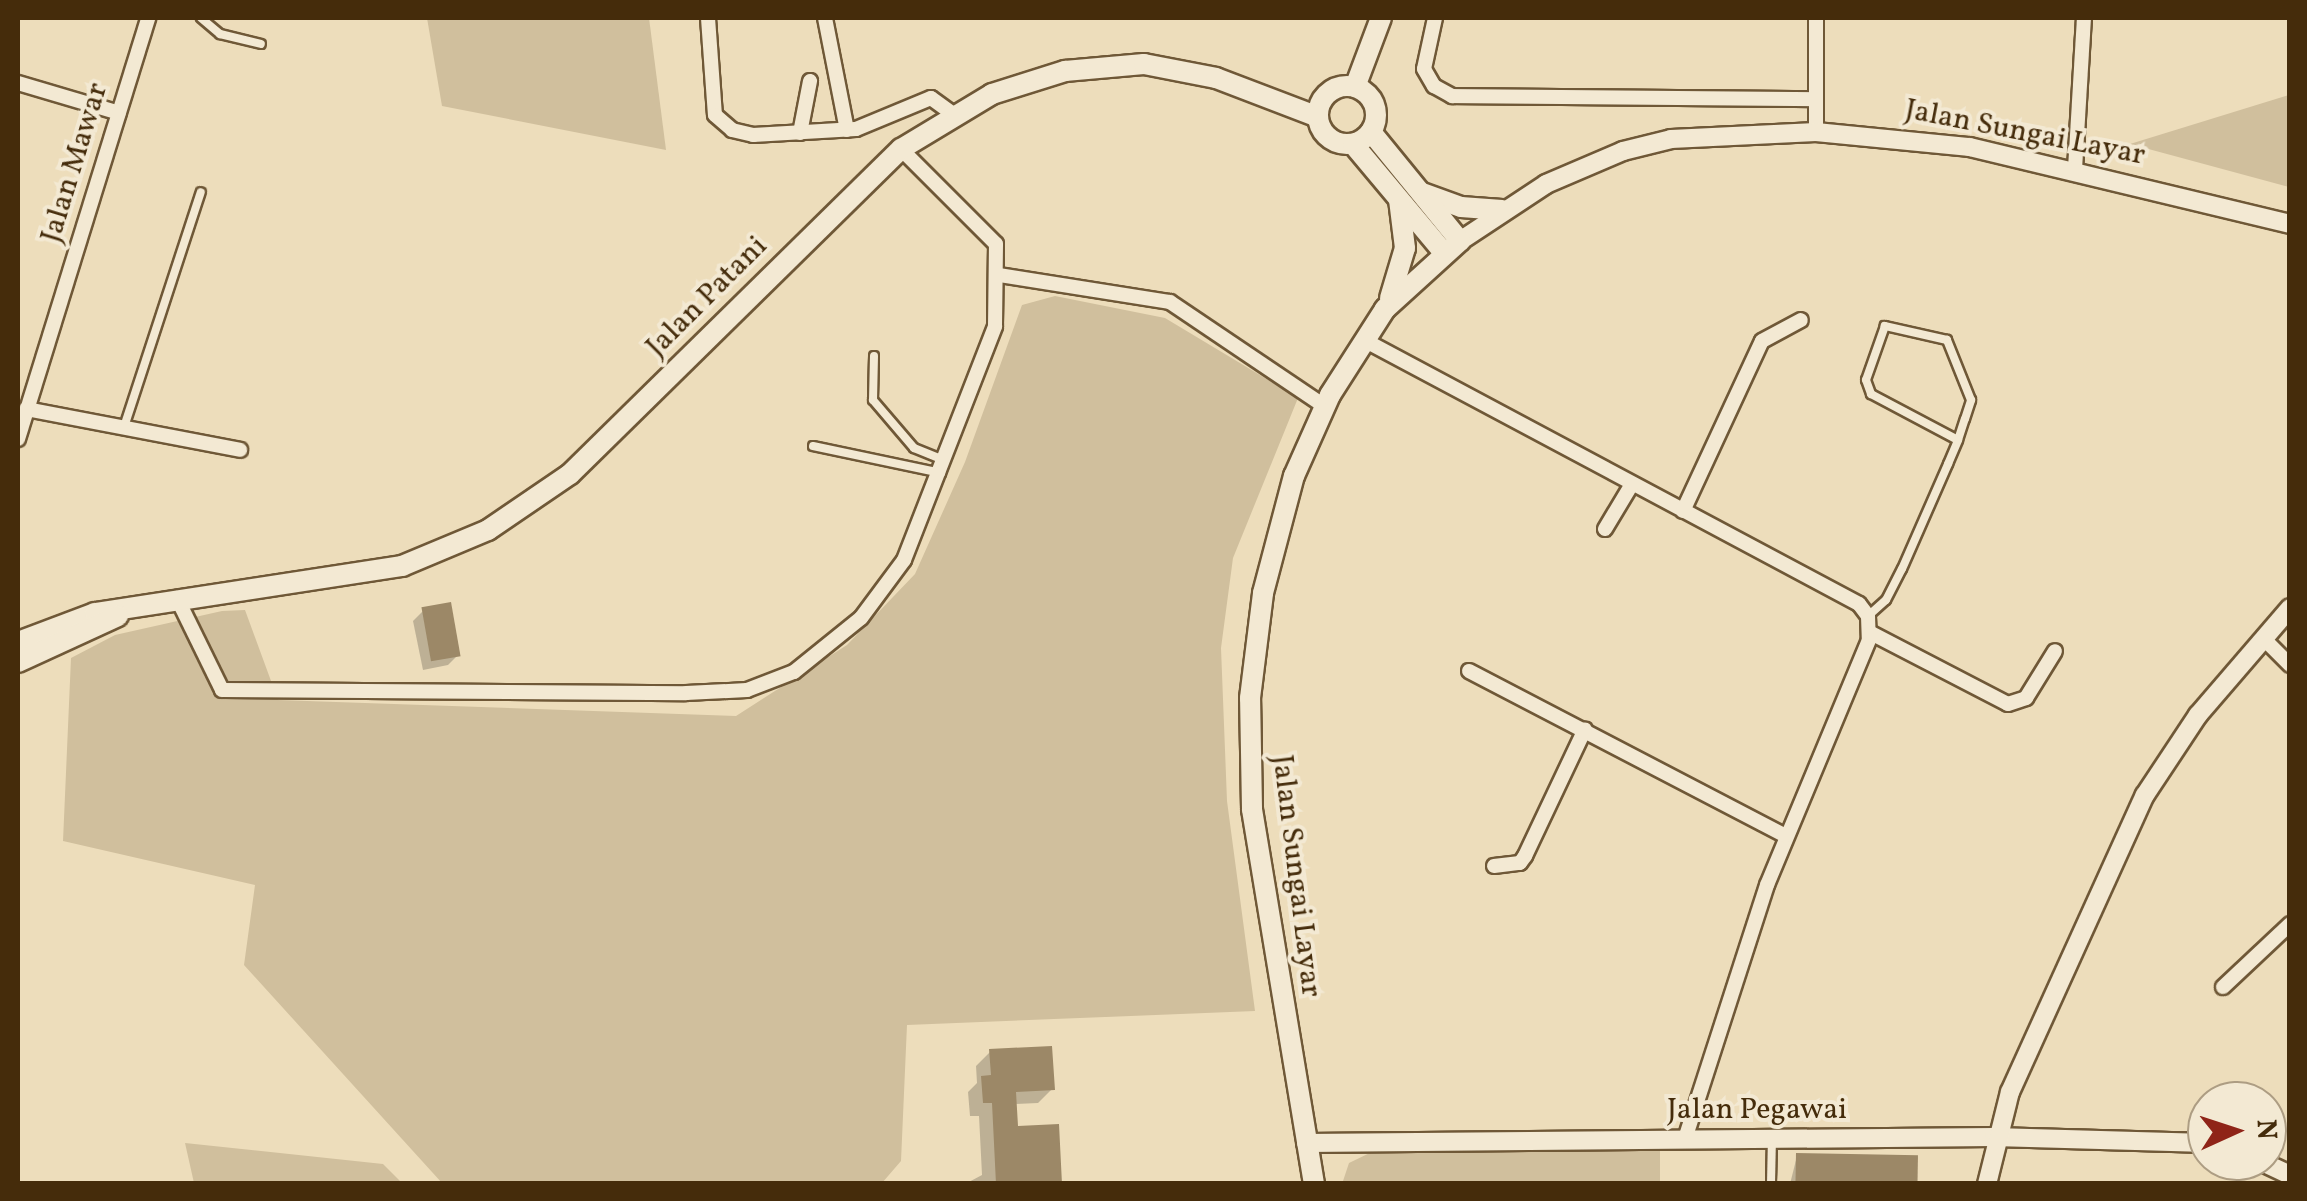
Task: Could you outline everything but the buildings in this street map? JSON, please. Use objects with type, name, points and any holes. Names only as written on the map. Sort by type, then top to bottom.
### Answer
[{"type":"main road","points":[[1356,87],[1381,18]]},
{"type":"main road","name":"Jalan Patani","points":[[18,656],[133,608],[177,598],[345,580],[402,566],[511,517],[581,464],[901,150],[952,113],[1028,80],[1122,64],[1216,78],[1318,117]]},
{"type":"main road","points":[[1356,87],[1332,90],[1318,117],[1327,136],[1353,144],[1399,200],[1452,247]]},
{"type":"main road","points":[[1356,87],[1375,105],[1371,132],[1420,192],[1452,247]]},
{"type":"main road","points":[[1353,144],[1371,132]]},
{"type":"main road","points":[[1420,192],[1461,207],[1502,210]]},
{"type":"main road","points":[[1385,310],[1405,248],[1399,200]]},
{"type":"main road","name":"Jalan Sungai Layar","points":[[1314,1184],[1257,844],[1248,736],[1266,573],[1294,476],[1324,406],[1385,310],[1452,247]]},
{"type":"street","name":"Jalan Mawar","points":[[18,439],[148,18]]},
{"type":"street","points":[[708,18],[712,100],[722,123],[753,135],[847,130],[931,98],[952,113]]},
{"type":"street","points":[[825,18],[847,130]]},
{"type":"street","points":[[1434,18],[1424,69],[1434,86],[1452,96],[1816,99]]},
{"type":"street","points":[[1816,18],[1816,132]]},
{"type":"street","points":[[2075,169],[2084,18]]},
{"type":"street","points":[[800,132],[810,81]]},
{"type":"street","points":[[18,83],[120,113]]},
{"type":"street","name":"Jalan Sungai Layar","points":[[1452,247],[1502,210],[1582,166],[1671,138],[1816,132],[1930,140],[2075,169],[2290,224]]},
{"type":"street","points":[[177,598],[222,690],[747,690],[794,672],[861,618],[909,551],[991,346],[999,275],[990,233],[901,150]]},
{"type":"street","points":[[999,275],[1170,302],[1324,406]]},
{"type":"street","points":[[1683,511],[1762,341],[1801,320]]},
{"type":"street","points":[[1364,340],[1859,604],[1868,616],[1871,632],[1786,836],[1685,1138]]},
{"type":"street","points":[[26,408],[240,450]]},
{"type":"street","points":[[1605,529],[1632,484]]},
{"type":"street","points":[[1987,1184],[1994,1137],[2145,795],[2198,715],[2290,608]]},
{"type":"street","points":[[1871,632],[2008,704],[2026,698],[2055,651]]},
{"type":"street","points":[[2263,638],[2290,665]]},
{"type":"street","points":[[1469,672],[1786,836]]},
{"type":"street","points":[[1494,866],[1520,864],[1585,729]]},
{"type":"street","points":[[2223,987],[2290,924]]},
{"type":"street","name":"Jalan Pegawai","points":[[1306,1143],[1994,1137],[2187,1142]]},
{"type":"lane","points":[[201,18],[220,34],[261,44]]},
{"type":"lane","points":[[124,427],[200,192]]},
{"type":"lane","points":[[1868,616],[1894,585],[1958,440],[1970,392],[1952,346],[1898,324],[1885,326],[1866,380],[1871,394],[1958,440]]},
{"type":"lane","points":[[874,356],[873,400],[914,448],[944,467]]},
{"type":"lane","points":[[813,446],[944,467]]},
{"type":"lane","points":[[1771,1184],[1772,1138]]},
{"type":"shaded area","points":[[427,18],[649,18],[666,150],[442,106]]},
{"type":"shaded area","points":[[2289,95],[2289,187],[2130,144]]},
{"type":"shaded area","points":[[1055,296],[1165,318],[1298,398],[1233,558],[1221,648],[1227,801],[1255,1011],[907,1025],[901,1161],[882,1183],[442,1183],[244,965],[255,885],[63,841],[71,658],[115,635],[222,611],[245,610],[278,700],[736,716],[847,645],[915,574],[965,462],[1022,305]]},
{"type":"shaded area","points":[[1660,1142],[1660,1183],[1342,1184],[1349,1163],[1378,1149]]},
{"type":"shaded area","points":[[185,1143],[383,1164],[402,1183],[194,1183]]}]
